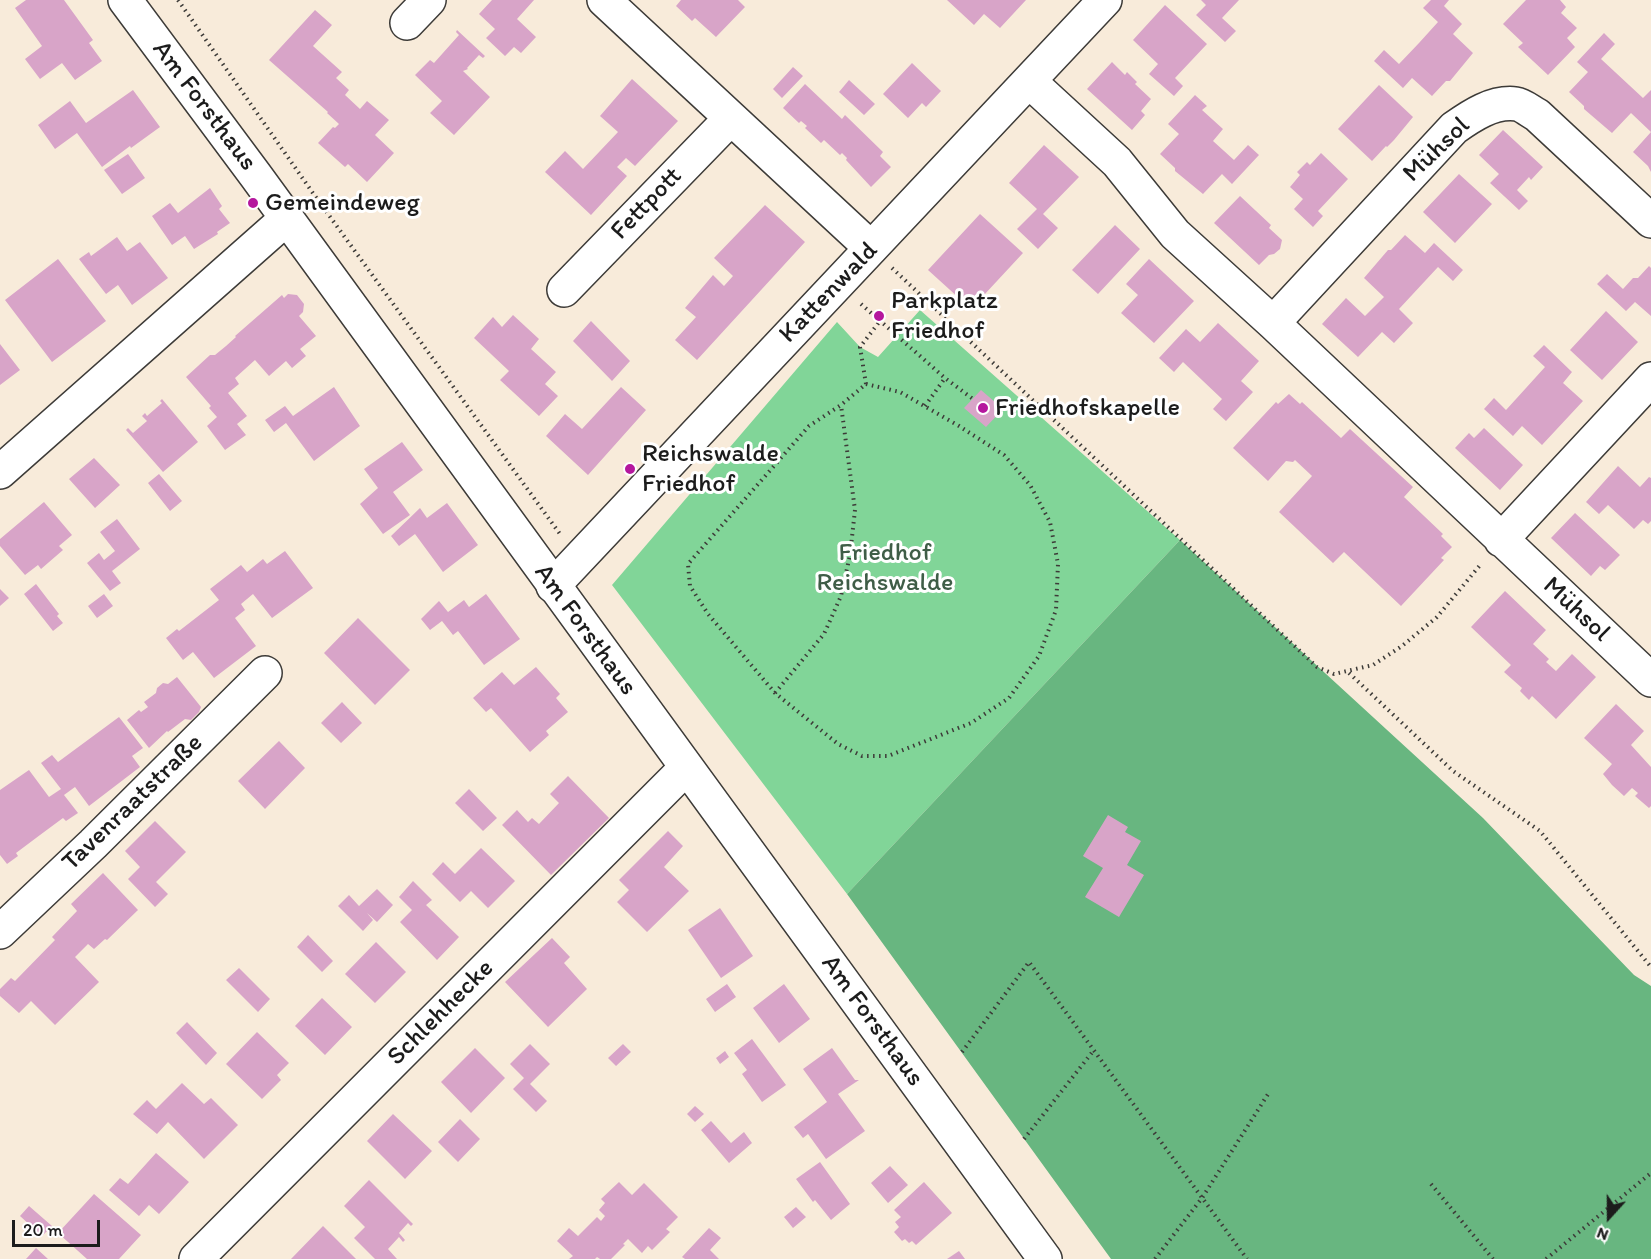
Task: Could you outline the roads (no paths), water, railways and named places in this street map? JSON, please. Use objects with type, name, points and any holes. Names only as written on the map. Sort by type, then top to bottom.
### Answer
[{"type":"street","name":"Am Forsthaus","points":[[125,0],[1045,1259]]},
{"type":"street","points":[[604,0],[871,248]]},
{"type":"street","name":"Kattenwald","points":[[553,586],[1105,0]]},
{"type":"street","name":"Mühsol","points":[[1029,81],[1117,162],[1175,234],[1273,323],[1651,680]]},
{"type":"street","name":"Mühsol","points":[[1273,323],[1454,128],[1475,114],[1496,105],[1517,104],[1537,115],[1651,221]]},
{"type":"street","name":"Fettpott","points":[[564,290],[730,118]]},
{"type":"street","points":[[0,472],[286,219]]},
{"type":"street","points":[[1501,540],[1651,379]]},
{"type":"street","name":"Tavenraatstraße","points":[[0,932],[93,844],[265,673]]},
{"type":"street","name":"Schlehhecke","points":[[196,1259],[686,768]]},
{"type":"place","name":"Gemeindeweg","points":[[253,203]]},
{"type":"place","name":"Parkplatz Friedhof","points":[[879,316]]},
{"type":"place","name":"Friedhofskapelle","points":[[983,408]]},
{"type":"place","name":"Reichswalde Friedhof","points":[[630,469]]},
{"type":"park label","name":"Friedhof Reichswalde","points":[[885,568]]}]
